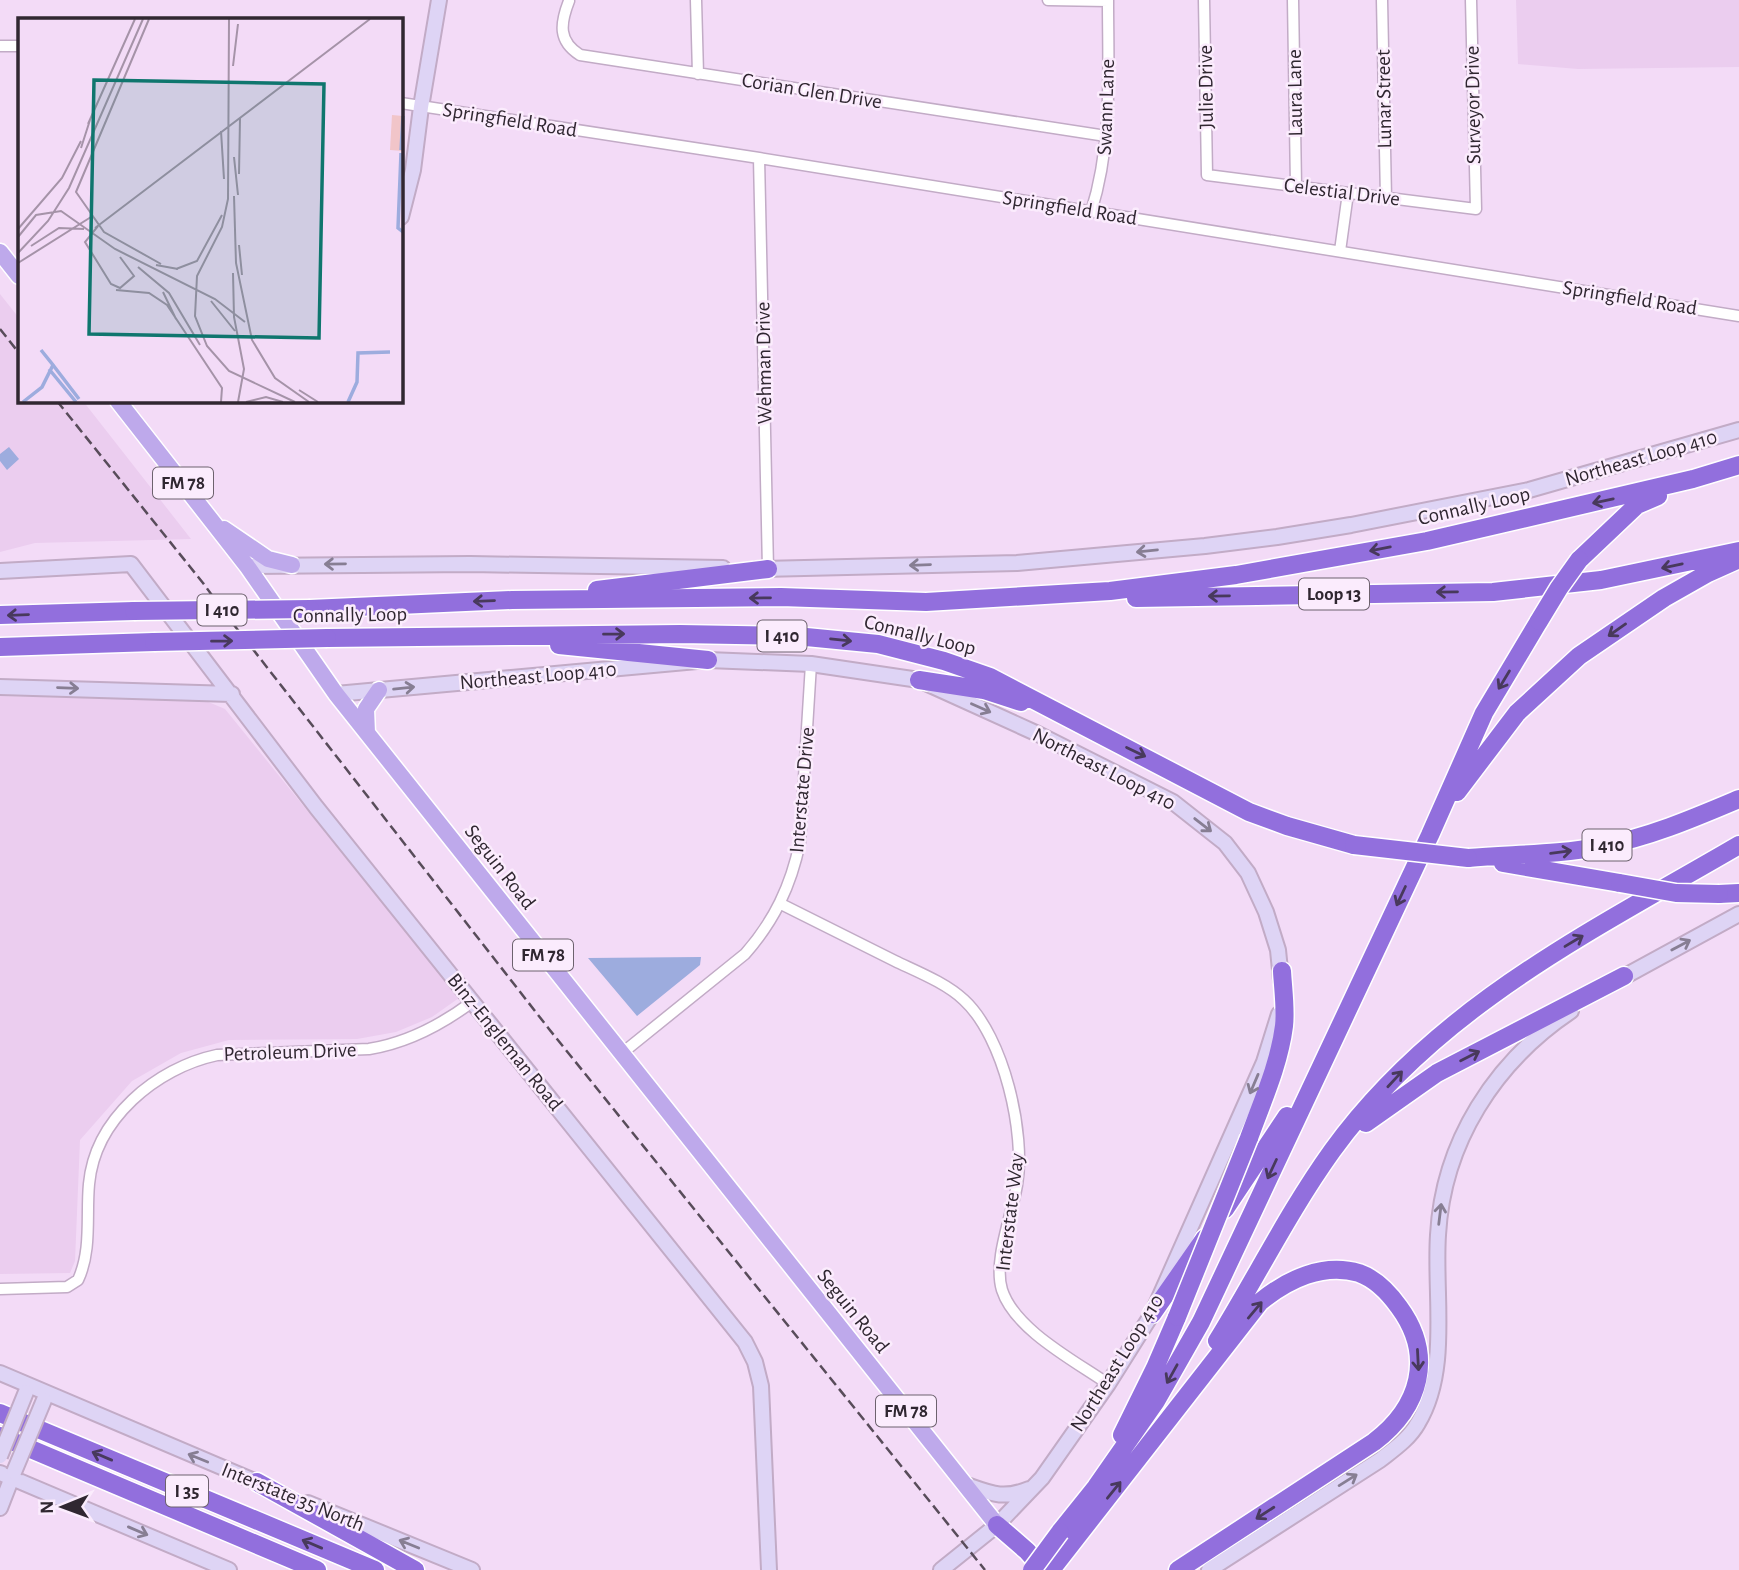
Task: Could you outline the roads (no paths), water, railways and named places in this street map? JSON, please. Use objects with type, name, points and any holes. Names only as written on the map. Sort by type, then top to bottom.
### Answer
[{"type":"highway","name":"Connally Loop","points":[[0,615],[512,600],[781,597],[926,602],[1110,591],[1236,575],[1427,541],[1693,480],[1739,465]]},
{"type":"highway","points":[[1051,1570],[1066,1537],[1096,1487],[1156,1401],[1200,1322],[1430,835],[1484,713],[1559,588],[1579,560],[1637,505],[1693,480]]},
{"type":"highway","name":"Loop 13","points":[[926,602],[1493,592],[1601,580],[1739,551]]},
{"type":"highway","points":[[1430,835],[1452,799],[1517,713],[1579,656],[1664,598],[1739,559]]},
{"type":"highway","points":[[512,600],[768,569]]},
{"type":"highway","name":"Connally Loop","points":[[0,647],[327,638],[680,634],[796,636],[878,644],[944,661],[990,677],[1249,812],[1287,826],[1354,845],[1468,858],[1553,853],[1601,846],[1686,822],[1739,799]]},
{"type":"highway","points":[[472,636],[708,660]]},
{"type":"highway","points":[[919,680],[984,690],[1076,720]]},
{"type":"highway","points":[[1182,1401],[1296,1205],[1334,1149],[1412,1061],[1449,1027],[1506,983],[1739,845]]},
{"type":"highway","points":[[1468,858],[1676,893],[1739,893]]},
{"type":"highway","points":[[1096,1487],[1156,1368],[1272,1076],[1284,1024],[1282,971]]},
{"type":"highway","points":[[1334,1149],[1382,1109],[1437,1073],[1624,976]]},
{"type":"highway","points":[[1152,1314],[1322,1063]]},
{"type":"highway","points":[[1033,1570],[1147,1448],[1260,1302],[1277,1288],[1313,1273],[1336,1270],[1359,1273],[1377,1282],[1393,1299],[1415,1334],[1420,1363],[1417,1382],[1404,1413],[1391,1429],[1178,1570]]},
{"type":"highway","name":"I 35","points":[[0,1413],[375,1570]]},
{"type":"highway","name":"I 35","points":[[0,1436],[317,1570]]},
{"type":"highway","points":[[257,1482],[415,1570]]},
{"type":"highway","points":[[997,1525],[1027,1550],[1044,1570]]},
{"type":"main road","points":[[402,213],[413,170],[439,0]]},
{"type":"main road","points":[[0,251],[18,275]]},
{"type":"main road","name":"Seguin Road","points":[[119,402],[247,566],[336,694],[964,1484]]},
{"type":"main road","name":"Northeast Loop 410","points":[[247,566],[470,564],[768,569],[1017,563],[1205,546],[1401,516],[1529,490],[1739,430]]},
{"type":"main road","points":[[212,521],[268,559],[292,565]]},
{"type":"main road","name":"Binz-Engleman Road","points":[[0,571],[131,564],[308,796],[745,1342],[755,1362],[761,1386],[769,1567]]},
{"type":"main road","name":"Northeast Loop 410","points":[[336,694],[708,660],[811,664],[919,680],[1038,734],[1173,802],[1225,843],[1248,873],[1266,912],[1282,971],[1280,1011],[1264,1062],[1152,1314],[1108,1384],[1033,1487],[997,1525],[941,1570]]},
{"type":"main road","points":[[0,687],[232,694]]},
{"type":"main road","points":[[367,733],[366,709],[379,690]]},
{"type":"main road","points":[[1209,1570],[1380,1460],[1404,1442],[1417,1425],[1434,1385],[1437,1361],[1437,1257],[1442,1198],[1464,1131],[1492,1083],[1528,1043],[1559,1019],[1624,976],[1739,914]]},
{"type":"main road","name":"Interstate 35 North","points":[[0,1373],[46,1396],[472,1570]]},
{"type":"main road","points":[[0,1456],[28,1388]]},
{"type":"main road","points":[[0,1508],[8,1474],[46,1396]]},
{"type":"main road","points":[[8,1474],[229,1570]]},
{"type":"main road","points":[[964,1484],[1002,1496],[1013,1496],[1033,1487]]},
{"type":"main road","name":"FM 78","points":[[964,1484],[997,1525]]},
{"type":"main road","points":[[997,1525],[1033,1570]]},
{"type":"street","points":[[696,0],[698,74]]},
{"type":"street","points":[[1048,0],[1108,0]]},
{"type":"street","name":"Swann Lane","points":[[1091,212],[1103,167],[1106,136],[1108,0]]},
{"type":"street","name":"Julie Drive","points":[[1204,0],[1207,175]]},
{"type":"street","name":"Laura Lane","points":[[1293,0],[1296,186]]},
{"type":"street","name":"Lunar Street","points":[[1382,0],[1387,198]]},
{"type":"street","name":"Surveyor Drive","points":[[1471,0],[1476,209]]},
{"type":"street","name":"Corian Glen Drive","points":[[569,1],[562,21],[563,38],[572,50],[580,55],[1106,136]]},
{"type":"street","points":[[0,46],[18,46]]},
{"type":"street","name":"Springfield Road","points":[[402,103],[1739,316]]},
{"type":"street","name":"Wehman Drive","points":[[759,158],[768,569]]},
{"type":"street","name":"Celestial Drive","points":[[1207,175],[1476,209]]},
{"type":"street","points":[[1340,251],[1348,193]]},
{"type":"street","name":"Interstate Drive","points":[[621,1054],[745,954],[781,904],[796,863],[800,842],[811,664]]},
{"type":"street","name":"Interstate Way","points":[[781,904],[934,980],[964,1000],[975,1014],[1008,1082],[1017,1127],[1018,1182],[1004,1240],[1000,1269],[1001,1288],[1015,1313],[1040,1337],[1108,1384]]},
{"type":"street","name":"Petroleum Drive","points":[[0,1289],[68,1287],[78,1280],[86,1249],[89,1182],[94,1157],[116,1117],[153,1082],[201,1058],[217,1055],[369,1049],[385,1046],[415,1036],[445,1021],[472,1002]]},
{"type":"water","points":[[9,447],[19,459],[7,470],[0,461],[0,454]]},
{"type":"water","points":[[701,957],[700,965],[637,1016],[588,958]]},
{"type":"railway","points":[[0,329],[18,352]]},
{"type":"railway","points":[[58,402],[203,583],[549,1029],[985,1570]]}]
